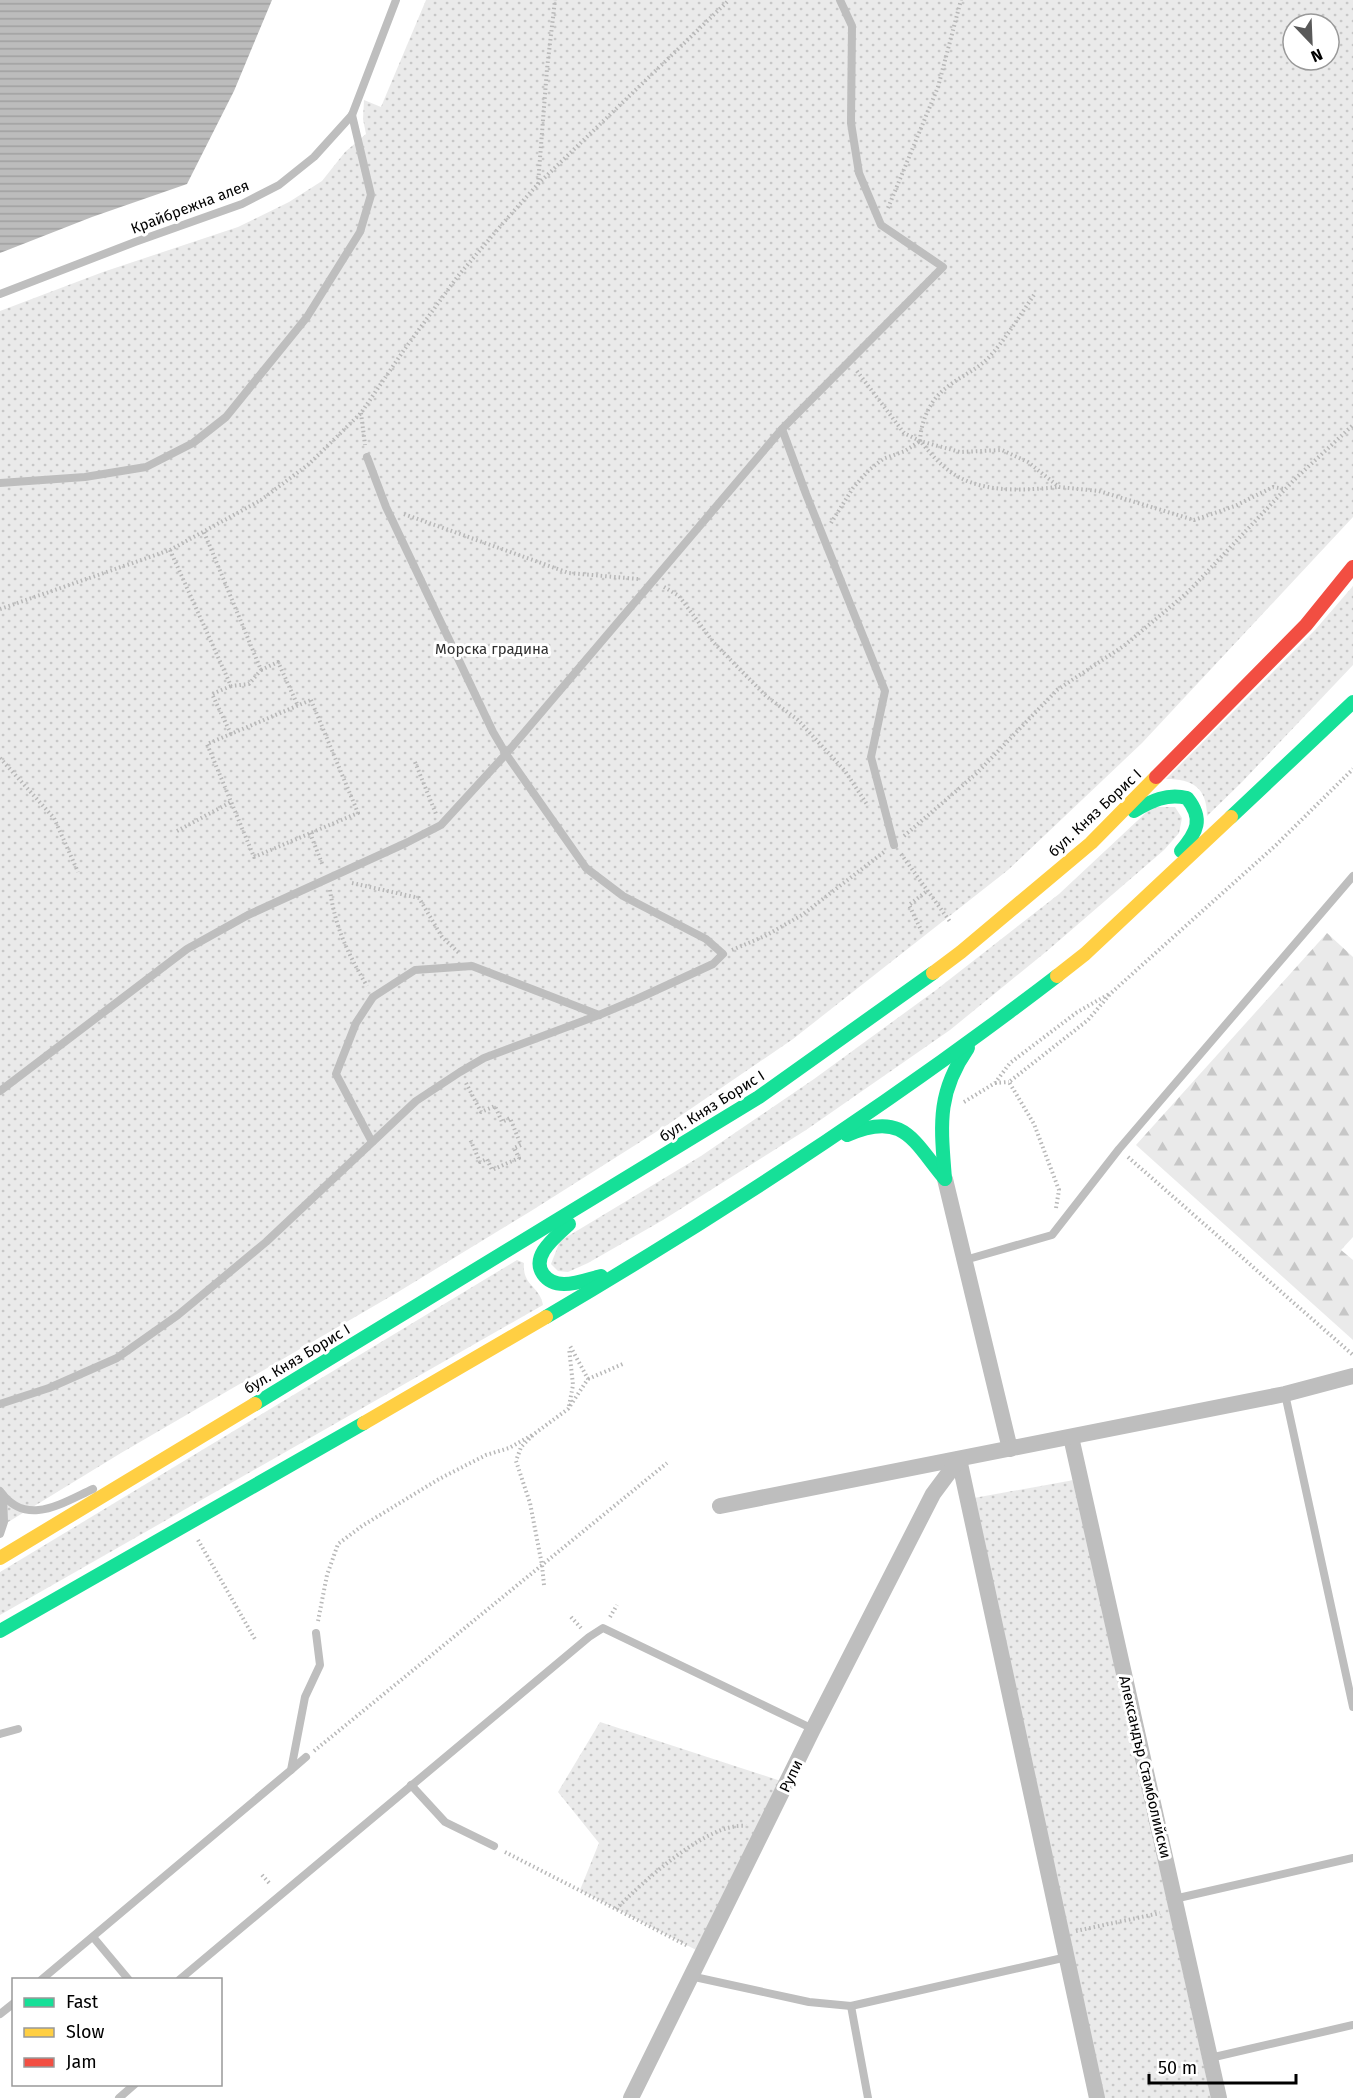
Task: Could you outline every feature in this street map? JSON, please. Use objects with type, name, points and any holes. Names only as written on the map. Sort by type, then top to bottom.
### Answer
[{"type":"main road","name":"бул. Княз Борис I","points":[[0,1558],[591,1201],[759,1097],[866,1022],[961,952],[1092,843],[1306,625],[1353,567]]},
{"type":"main road","points":[[0,1631],[397,1404],[627,1269],[812,1152],[975,1039],[1085,954],[1353,702]]},
{"type":"main road","points":[[1092,843],[1129,813],[1158,798],[1181,796],[1187,798],[1192,804],[1197,812],[1198,821],[1192,839],[1139,901]]},
{"type":"main road","points":[[945,1179],[941,1116],[944,1090],[958,1060],[975,1039]]},
{"type":"main road","points":[[812,1152],[857,1131],[873,1126],[887,1126],[910,1135],[945,1179]]},
{"type":"main road","points":[[591,1201],[548,1245],[541,1256],[539,1266],[543,1274],[556,1284],[567,1284],[627,1269]]},
{"type":"street","points":[[945,1179],[1010,1449]]},
{"type":"street","points":[[720,1506],[1285,1394],[1353,1376]]},
{"type":"street","name":"Александър Стамболийски","points":[[1071,1437],[1219,2098]]},
{"type":"street","points":[[959,1459],[1097,2098]]},
{"type":"street","name":"Рупи","points":[[631,2098],[813,1728],[933,1494],[959,1459]]},
{"type":"lane","name":"Крайбрежна алея","points":[[0,294],[242,204],[279,185],[314,157],[352,115],[396,0]]},
{"type":"lane","points":[[0,1090],[187,949],[248,915],[441,825],[506,754],[782,429],[943,267],[881,225],[859,174],[851,123],[852,26],[840,0]]},
{"type":"lane","points":[[0,483],[85,477],[146,467],[194,443],[226,417],[307,317],[360,232],[371,195],[352,115]]},
{"type":"lane","points":[[782,429],[885,691],[871,757],[894,845]]},
{"type":"lane","points":[[0,1404],[50,1388],[117,1358],[178,1315],[266,1242],[416,1101],[460,1072],[484,1058],[599,1015],[713,964],[723,954],[706,939],[623,896],[586,868],[493,732],[386,507],[367,457]]},
{"type":"lane","points":[[965,1260],[1052,1235],[1119,1149],[1353,876]]},
{"type":"lane","points":[[372,1142],[336,1074],[356,1023],[373,997],[415,970],[472,966],[599,1015]]},
{"type":"lane","points":[[1285,1394],[1353,1707]]},
{"type":"lane","points":[[109,1482],[173,1453]]},
{"type":"lane","points":[[1,1493],[18,1507],[39,1511],[98,1487]]},
{"type":"lane","points":[[0,1534],[5,1516],[1,1493]]},
{"type":"lane","points":[[181,1978],[589,1637],[603,1628],[813,1728]]},
{"type":"lane","points":[[291,1770],[305,1697],[320,1665],[316,1633]]},
{"type":"lane","points":[[0,1734],[18,1729]]},
{"type":"lane","points":[[43,1978],[306,1757]]},
{"type":"lane","points":[[411,1785],[445,1822],[494,1846]]},
{"type":"lane","points":[[1174,1899],[1353,1858]]},
{"type":"lane","points":[[93,1937],[127,1978]]},
{"type":"lane","points":[[690,1976],[809,2002],[851,2006],[1066,1957]]},
{"type":"lane","points":[[0,2014],[12,2005]]},
{"type":"lane","points":[[851,2006],[868,2098]]},
{"type":"lane","points":[[1210,2058],[1353,2025]]},
{"type":"lane","points":[[119,2098],[134,2086]]},
{"type":"path","points":[[538,184],[555,0]]},
{"type":"path","points":[[0,609],[170,550],[261,500],[309,464],[361,412],[458,276],[538,184],[729,0]]},
{"type":"path","points":[[881,225],[938,87],[961,0]]},
{"type":"path","points":[[1034,295],[990,356],[968,375],[946,388],[931,405],[921,430],[920,441],[943,466],[962,478],[986,488],[1030,490],[1059,487],[1100,491],[1194,520],[1235,506],[1273,487],[1286,489]]},
{"type":"path","points":[[850,361],[904,433],[920,441],[960,452],[1002,450],[1028,462],[1059,487]]},
{"type":"path","points":[[361,412],[367,457]]},
{"type":"path","points":[[723,954],[765,936],[802,915],[894,845],[976,773],[1057,690],[1125,645],[1188,592],[1286,489],[1353,425]]},
{"type":"path","points":[[822,533],[830,525],[853,488],[869,470],[883,459],[905,452],[920,441]]},
{"type":"path","points":[[386,507],[569,573],[652,580],[679,596],[714,643],[766,696],[798,720],[844,771],[870,808]]},
{"type":"path","points":[[204,532],[261,670]]},
{"type":"path","points":[[170,550],[231,686]]},
{"type":"path","points":[[231,734],[212,694],[231,686],[249,684],[261,670],[278,662],[298,706]]},
{"type":"path","points":[[311,700],[358,813],[254,857],[207,744],[231,734],[311,700]]},
{"type":"path","points":[[0,758],[54,818],[78,872]]},
{"type":"path","points":[[415,762],[441,825]]},
{"type":"path","points":[[995,1083],[1009,1082],[1088,1020],[1111,993],[1276,845],[1353,769]]},
{"type":"path","points":[[177,831],[231,802]]},
{"type":"path","points":[[310,833],[328,877],[334,915],[341,934],[349,954],[373,997]]},
{"type":"path","points":[[894,845],[951,923]]},
{"type":"path","points":[[328,877],[419,898],[442,937],[472,966]]},
{"type":"path","points":[[922,932],[909,905],[928,891]]},
{"type":"path","points":[[1010,1063],[1076,1013],[1111,993]]},
{"type":"path","points":[[460,1072],[481,1112],[495,1106],[502,1122],[510,1118],[521,1145],[514,1148],[519,1158],[492,1170],[487,1159],[480,1162],[470,1138]]},
{"type":"path","points":[[1009,1082],[1034,1124],[1059,1190],[1052,1235]]},
{"type":"path","points":[[1119,1149],[1353,1355]]},
{"type":"path","points":[[568,1409],[573,1385],[568,1344],[588,1380]]},
{"type":"path","points":[[316,1633],[327,1575],[338,1544],[362,1526],[439,1479],[486,1455],[509,1448],[534,1434],[568,1409],[588,1380],[625,1363]]},
{"type":"path","points":[[534,1434],[521,1447],[516,1461],[530,1503],[543,1565],[544,1585]]},
{"type":"path","points":[[306,1757],[667,1463]]},
{"type":"path","points":[[197,1539],[256,1641]]},
{"type":"path","points":[[616,1909],[656,1872],[708,1836],[724,1827],[742,1825],[755,1827],[768,1823]]},
{"type":"path","points":[[494,1846],[702,1953]]},
{"type":"path","points":[[1070,1932],[1164,1912],[1162,1901],[1174,1899]]},
{"type":"green space","name":"Морска градина","points":[[426,0],[1353,0],[1353,517],[1142,743],[1008,870],[793,1039],[667,1125],[531,1211],[0,1527],[0,311],[103,272],[238,227],[289,202],[322,181],[345,152],[366,134],[363,119],[364,100],[381,107]]},
{"type":"green space","points":[[1353,586],[1353,665],[1207,816],[1204,798],[1197,787],[1184,781],[1166,779],[1315,630]]},
{"type":"green space","points":[[1152,807],[1175,807],[1182,818],[1179,833],[1164,850],[1047,951],[950,1030],[806,1130],[663,1220],[568,1272],[558,1271],[551,1264],[560,1241],[701,1156],[814,1079],[936,990],[1059,894]]},
{"type":"green space","points":[[1327,933],[1353,957],[1353,1237],[1341,1250],[1353,1260],[1353,1340],[1136,1145]]},
{"type":"green space","points":[[517,1260],[524,1263],[526,1277],[543,1305],[0,1615],[0,1572]]},
{"type":"green space","points":[[1074,1480],[1211,2098],[1104,2098],[974,1498]]},
{"type":"green space","points":[[600,1722],[787,1783],[702,1953],[580,1890],[599,1843],[558,1792]]},
{"type":"shaded area","points":[[0,0],[272,0],[234,91],[187,184],[92,217],[0,253]]},
{"type":"traffic: fast","points":[[1231,817],[1353,702]]},
{"type":"traffic: fast","points":[[1134,811],[1159,799],[1187,798],[1197,819],[1191,838],[1181,851]]},
{"type":"traffic: fast","points":[[255,1404],[759,1097],[933,973]]},
{"type":"traffic: fast","points":[[546,1317],[678,1237],[807,1154],[933,1067],[1057,976]]},
{"type":"traffic: fast","points":[[945,1179],[942,1143],[943,1111],[950,1080],[968,1048]]},
{"type":"traffic: fast","points":[[847,1135],[866,1128],[882,1126],[895,1128],[915,1142],[945,1179]]},
{"type":"traffic: fast","points":[[569,1224],[542,1253],[540,1267],[543,1274],[552,1282],[564,1284],[601,1276]]},
{"type":"traffic: fast","points":[[0,1631],[364,1423]]},
{"type":"traffic: slow","points":[[933,973],[1091,843],[1156,777]]},
{"type":"traffic: slow","points":[[1057,976],[1085,954],[1231,817]]},
{"type":"traffic: slow","points":[[364,1423],[546,1317]]},
{"type":"traffic: slow","points":[[0,1558],[255,1404]]},
{"type":"traffic: jam","points":[[1156,777],[1306,625],[1353,567]]}]
